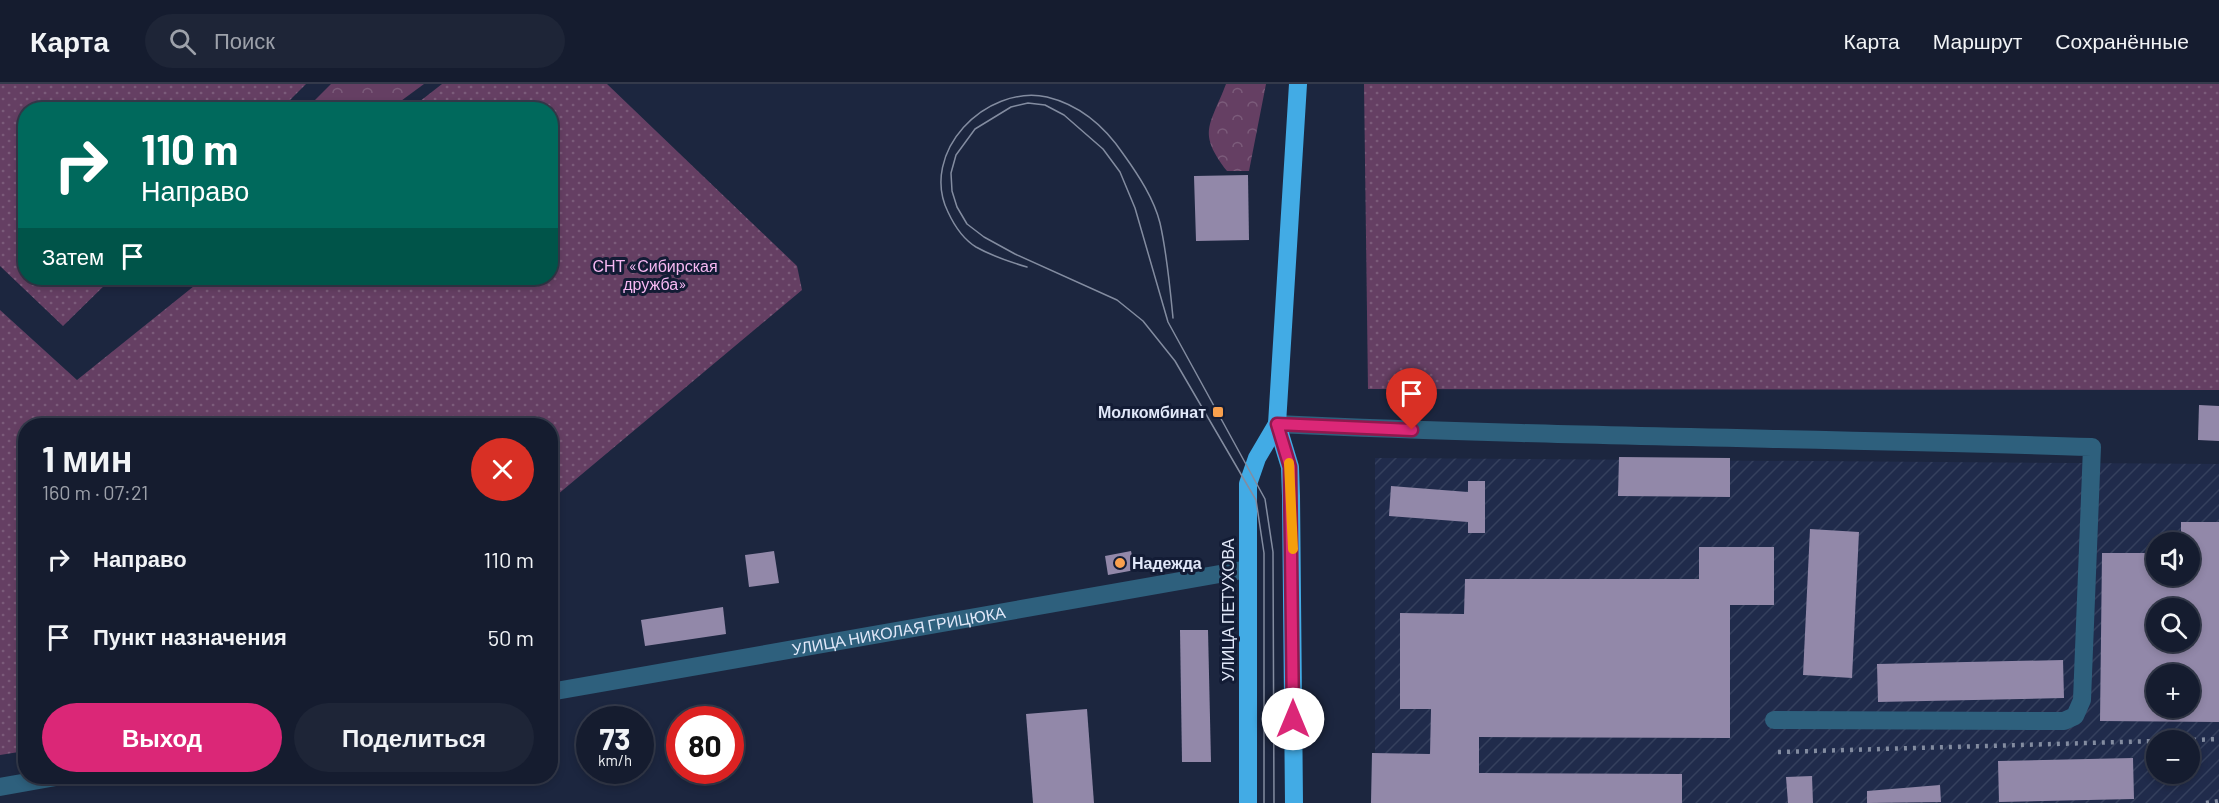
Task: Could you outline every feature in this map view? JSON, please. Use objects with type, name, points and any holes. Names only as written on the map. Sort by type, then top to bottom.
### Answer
[{"type":"highway","name":"УЛИЦА ПЕТУХОВА","points":[[1293,803],[1292,496],[1290,467],[1277,424],[1298,84]]},
{"type":"highway","name":"УЛИЦА ПЕТУХОВА","points":[[1248,803],[1248,484],[1257,458],[1277,424]]},
{"type":"street","points":[[1277,424],[1458,432],[1785,437],[2092,447],[2082,700],[2075,716],[2064,721],[1774,720]]},
{"type":"street","name":"УЛИЦА НИКОЛАЯ ГРИЦЮКА","points":[[558,691],[1248,569]]},
{"type":"street","points":[[0,787],[18,784]]},
{"type":"shaded area","points":[[1375,458],[2219,464],[2219,803],[1375,803]]},
{"type":"green space","points":[[0,84],[306,84],[288,102],[18,102],[18,283],[0,266]]},
{"type":"green space","points":[[331,84],[424,84],[400,102],[313,102]]},
{"type":"green space","name":"СНТ «Сибирская дружба»","points":[[442,84],[607,84],[797,266],[802,290],[558,494],[558,418],[18,418],[18,752],[0,755],[0,310],[77,380],[195,285],[558,285],[558,102],[419,102]]},
{"type":"green space","points":[[1226,84],[1266,84],[1249,171],[1227,171],[1212,147],[1209,137],[1211,120]]},
{"type":"green space","points":[[1364,84],[2219,84],[2219,390],[1368,389]]},
{"type":"green space","points":[[20,285],[105,285],[63,326]]},
{"type":"building","points":[[1248,175],[1249,240],[1196,241],[1194,176]]},
{"type":"building","points":[[2199,405],[2219,406],[2219,441],[2198,440]]},
{"type":"building","points":[[1619,457],[1730,458],[1730,497],[1618,496]]},
{"type":"building","points":[[1468,481],[1485,481],[1485,533],[1468,533],[1468,522],[1389,516],[1391,486],[1468,492]]},
{"type":"building","points":[[2181,522],[2219,522],[2219,722],[2100,721],[2102,553],[2146,553],[2146,586],[2200,586],[2200,532],[2181,532]]},
{"type":"building","points":[[1810,529],[1859,532],[1852,678],[1803,675]]},
{"type":"building","points":[[1699,547],[1774,547],[1774,605],[1730,605],[1730,738],[1479,737],[1479,773],[1682,774],[1682,803],[1371,803],[1372,753],[1430,754],[1431,709],[1400,709],[1400,613],[1464,614],[1465,579],[1699,579]]},
{"type":"building","points":[[774,551],[779,583],[749,587],[745,555]]},
{"type":"building","name":"Надежда","points":[[1131,551],[1135,570],[1108,575],[1105,556]]},
{"type":"building","points":[[723,607],[726,634],[645,646],[641,620]]},
{"type":"building","points":[[1180,630],[1208,630],[1211,762],[1182,762]]},
{"type":"building","points":[[2063,660],[2064,698],[1878,702],[1877,664]]},
{"type":"building","points":[[1087,709],[1094,803],[1033,803],[1026,714]]},
{"type":"building","points":[[2133,758],[2134,799],[1999,802],[1998,761]]},
{"type":"building","points":[[1812,776],[1813,803],[1788,803],[1786,777]]},
{"type":"building","points":[[1940,785],[1941,802],[1867,803],[1867,791]]},
{"type":"tram line","points":[[1027,267],[976,247],[959,231],[950,217],[941,190],[943,167],[950,146],[963,127],[981,112],[1001,101],[1024,96],[1047,97],[1081,112],[1100,127],[1117,145],[1150,196],[1160,223],[1173,318]]},
{"type":"tram line","points":[[1264,803],[1264,553],[1256,500],[1175,361],[1143,321],[1117,300],[1015,254],[984,237],[967,224],[957,207],[952,191],[951,173],[956,155],[975,129],[1011,107],[1028,103],[1045,105],[1064,115],[1103,149],[1120,172],[1135,208],[1168,322],[1265,499],[1273,552],[1274,803]]},
{"type":"railway","points":[[2200,740],[2219,739]]},
{"type":"railway","points":[[1778,752],[2146,741]]},
{"type":"railway","points":[[2206,803],[2219,801]]},
{"type":"slow traffic","points":[[1289,463],[1293,549]]},
{"type":"place","name":"Молкомбинат","points":[[1218,412]]},
{"type":"place","name":"Надежда","points":[[1120,563]]},
{"type":"route","points":[[1293,719],[1292,496],[1290,467],[1277,424],[1412,430]]}]
